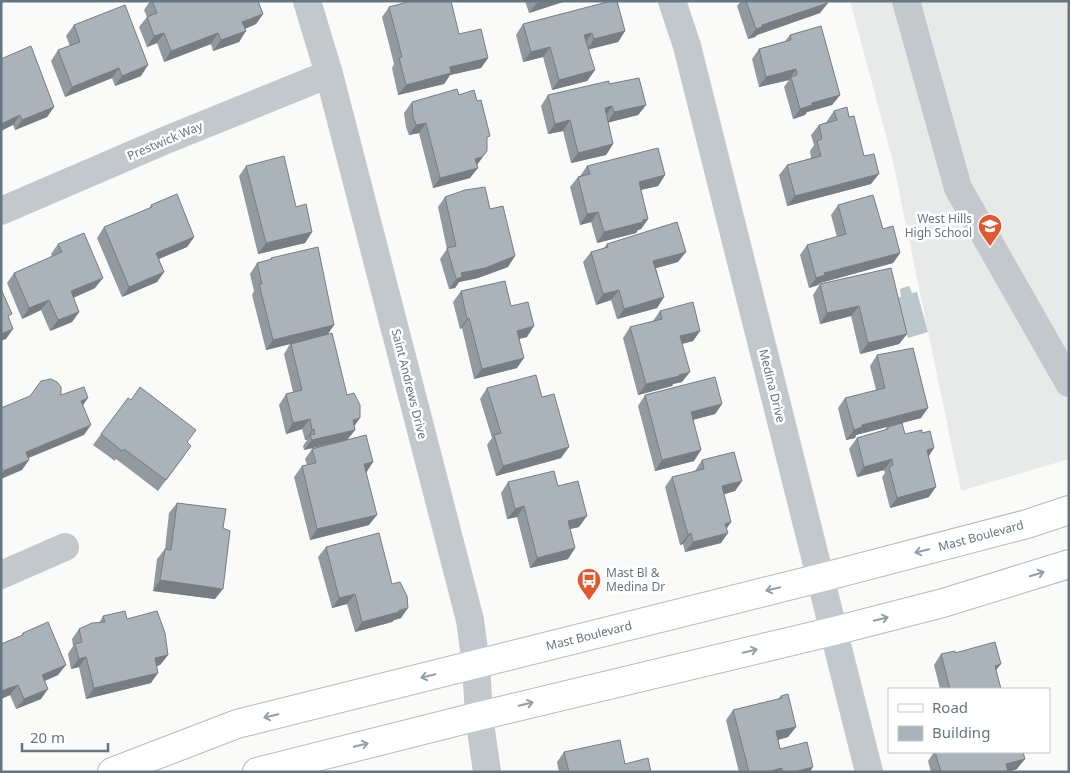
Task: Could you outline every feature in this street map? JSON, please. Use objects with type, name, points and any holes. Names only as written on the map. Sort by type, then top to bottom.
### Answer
[{"type":"main road","name":"Mast Boulevard","points":[[112,772],[237,724],[820,578],[1027,524],[1069,510]]},
{"type":"main road","points":[[257,772],[479,716],[834,631],[943,603],[1069,564]]},
{"type":"street","name":"Saint Andrews Drive","points":[[307,1],[329,74],[470,620],[476,665],[479,716],[487,772]]},
{"type":"street","name":"Medina Drive","points":[[672,1],[690,55],[869,772]]},
{"type":"street","points":[[906,1],[958,188],[1069,383]]},
{"type":"street","name":"Prestwick Way","points":[[1,210],[329,74]]},
{"type":"street","points":[[1,575],[65,547]]},
{"type":"shaded area","name":"West Hills High School","points":[[850,1],[1069,1],[1069,459],[961,491],[893,162]]},
{"type":"shaded area","points":[[909,286],[912,293],[917,292],[928,332],[908,338],[896,298],[901,297],[900,289]]},
{"type":"building","points":[[152,1],[258,1],[263,14],[242,22],[246,31],[221,40],[218,33],[171,51],[164,33],[154,36],[147,17],[157,13]]},
{"type":"building","points":[[411,1],[451,1],[459,34],[481,29],[488,58],[450,67],[451,73],[406,85],[399,58],[402,57],[389,7]]},
{"type":"building","points":[[617,1],[625,31],[594,39],[592,33],[584,35],[595,70],[559,80],[550,47],[531,52],[523,24]]},
{"type":"building","points":[[746,1],[827,1],[828,3],[762,25],[762,27],[756,29]]},
{"type":"building","points":[[125,5],[148,65],[122,76],[119,68],[72,87],[58,50],[80,42],[74,25]]},
{"type":"building","points":[[821,26],[840,95],[812,103],[812,105],[800,109],[791,77],[797,75],[796,69],[766,77],[759,49],[791,40],[790,35]]},
{"type":"building","points":[[31,46],[54,107],[22,120],[20,115],[1,124],[1,59]]},
{"type":"building","points":[[639,78],[646,105],[614,112],[612,106],[605,108],[613,144],[578,153],[570,120],[555,124],[548,95],[609,81],[609,84]]},
{"type":"building","points":[[457,89],[459,95],[474,90],[477,101],[481,100],[490,136],[487,137],[487,151],[482,157],[475,159],[478,168],[440,178],[426,123],[416,125],[413,117],[412,102]]},
{"type":"building","points":[[847,107],[849,117],[854,116],[864,156],[874,154],[879,174],[795,196],[787,165],[821,156],[817,141],[822,139],[819,125],[837,120],[834,111]]},
{"type":"building","points":[[658,148],[665,175],[639,182],[648,219],[604,232],[598,212],[587,214],[578,177],[590,174],[587,166]]},
{"type":"building","points":[[284,156],[296,207],[306,204],[312,232],[266,243],[246,166]]},
{"type":"building","points":[[485,187],[490,209],[503,206],[515,256],[485,268],[461,273],[462,277],[456,279],[447,248],[456,246],[445,197],[465,190]]},
{"type":"building","points":[[177,194],[194,237],[156,253],[164,272],[129,287],[104,227],[152,207],[151,205]]},
{"type":"building","points":[[873,195],[883,229],[893,226],[900,253],[824,273],[825,275],[816,278],[807,245],[846,234],[838,205]]},
{"type":"building","points":[[677,222],[686,252],[653,261],[664,297],[624,309],[619,290],[603,294],[591,252],[608,247],[607,244]]},
{"type":"building","points":[[84,233],[103,278],[71,291],[79,312],[58,320],[49,300],[29,308],[14,273],[62,252],[58,244]]},
{"type":"building","points":[[318,247],[334,325],[273,340],[259,284],[262,284],[257,263]]},
{"type":"building","points":[[891,268],[907,334],[868,343],[859,306],[827,313],[820,284]]},
{"type":"building","points":[[505,281],[511,306],[528,302],[534,326],[517,331],[524,358],[482,369],[461,291]]},
{"type":"building","points":[[1,289],[12,314],[8,316],[13,329],[1,334]]},
{"type":"building","points":[[693,302],[700,331],[680,336],[690,372],[646,384],[630,327],[662,319],[660,311]]},
{"type":"building","points":[[332,333],[347,395],[354,393],[360,405],[360,418],[353,420],[355,430],[312,440],[310,435],[315,434],[314,429],[312,430],[310,419],[293,423],[286,394],[302,390],[291,344]]},
{"type":"building","points":[[913,348],[928,408],[862,425],[862,427],[854,430],[845,398],[885,388],[877,355]]},
{"type":"building","points":[[536,375],[542,397],[554,394],[569,447],[503,466],[494,435],[501,433],[487,388]]},
{"type":"building","points":[[715,377],[722,404],[691,412],[701,450],[662,460],[645,395]]},
{"type":"building","points":[[51,379],[61,387],[61,395],[84,387],[88,398],[81,401],[91,425],[26,452],[29,460],[3,471],[1,466],[1,408],[30,396],[41,381]]},
{"type":"building","points":[[140,387],[196,430],[187,442],[191,446],[166,480],[124,449],[122,451],[101,434],[128,398],[131,400]]},
{"type":"building","points":[[902,423],[905,434],[922,430],[922,433],[930,431],[934,448],[927,450],[936,487],[897,498],[889,467],[893,465],[892,459],[864,467],[857,438]]},
{"type":"building","points":[[366,435],[373,462],[364,464],[377,515],[317,529],[302,466],[316,463],[312,449]]},
{"type":"building","points":[[734,452],[742,481],[722,486],[731,522],[725,524],[728,533],[693,542],[691,533],[688,535],[672,477],[704,469],[702,460]]},
{"type":"building","points":[[554,471],[558,486],[578,481],[587,516],[568,521],[575,548],[537,558],[524,506],[515,509],[508,482]]},
{"type":"building","points":[[177,503],[226,509],[223,528],[230,531],[223,589],[160,580],[165,549],[171,550]]},
{"type":"building","points":[[379,533],[392,584],[400,582],[407,596],[408,608],[362,622],[355,594],[339,598],[326,547]]},
{"type":"building","points":[[125,611],[127,619],[157,611],[165,633],[168,655],[155,658],[158,673],[94,688],[86,657],[79,659],[75,644],[82,642],[79,629],[92,623],[105,622],[103,616]]},
{"type":"building","points":[[48,622],[66,665],[42,675],[48,689],[24,699],[18,685],[1,691],[1,644]]},
{"type":"building","points":[[995,642],[1001,664],[995,666],[1001,688],[950,688],[941,654],[955,651],[955,653]]},
{"type":"building","points":[[788,694],[796,727],[776,731],[780,749],[807,742],[813,767],[794,772],[782,772],[782,768],[767,772],[749,772],[733,710],[782,698],[781,696]]},
{"type":"building","points":[[620,740],[625,764],[648,758],[651,772],[569,772],[564,752]]},
{"type":"building","points":[[935,753],[1023,753],[1025,759],[1006,764],[1008,772],[941,772]]},
{"type":"place","name":"West Hills High School","points":[[990,247]]},
{"type":"place","name":"Mast Bl & Medina Dr","points":[[589,601]]}]
